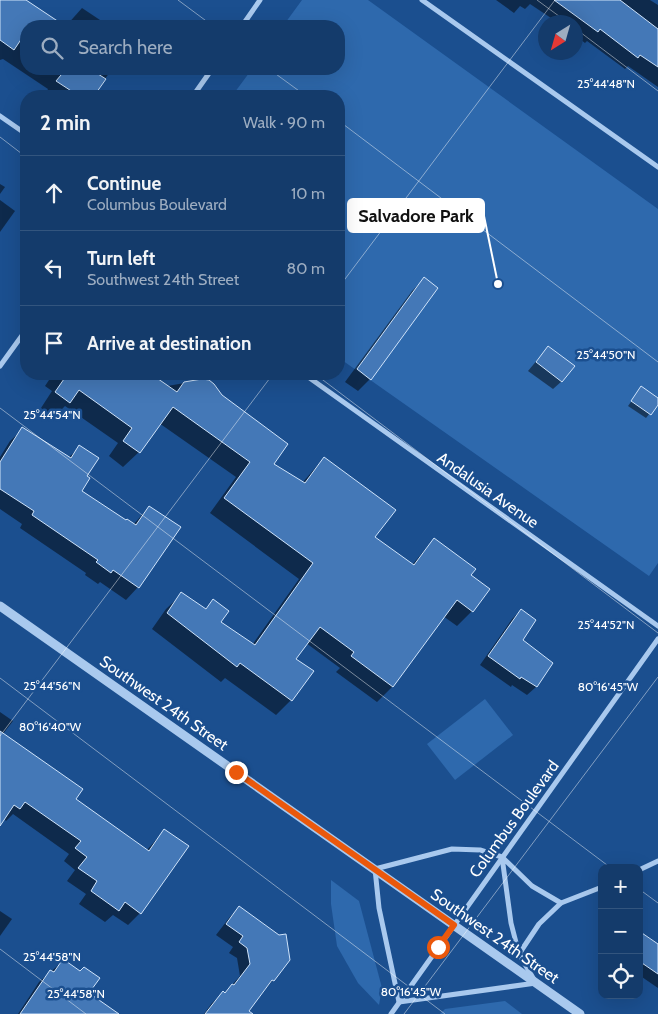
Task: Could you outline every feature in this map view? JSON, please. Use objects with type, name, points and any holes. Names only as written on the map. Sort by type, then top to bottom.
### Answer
[{"type":"street","points":[[246,20],[260,0]]},
{"type":"street","points":[[422,0],[658,167]]},
{"type":"street","points":[[197,90],[208,75]]},
{"type":"street","points":[[0,116],[20,130]]},
{"type":"street","points":[[0,366],[20,338]]},
{"type":"street","name":"Andalusia Avenue","points":[[312,380],[658,626]]},
{"type":"street","name":"Southwest 24th Street","points":[[0,606],[580,1014]]},
{"type":"street","name":"Columbus Boulevard","points":[[391,1014],[658,639]]},
{"type":"street","points":[[502,857],[511,923],[519,954],[536,983],[400,1002],[379,908],[374,868],[452,849],[480,850],[502,857],[532,886],[561,903]]},
{"type":"street","points":[[643,868],[658,861]]},
{"type":"street","points":[[519,954],[539,924],[561,903],[598,889]]},
{"type":"shaded area","points":[[302,0],[368,0],[658,209],[658,563],[649,576],[345,362],[345,90],[236,90],[248,75],[345,75],[345,20],[287,20]]},
{"type":"shaded area","points":[[485,699],[513,735],[455,780],[427,744]]},
{"type":"shaded area","points":[[331,880],[359,901],[382,988],[379,1005],[358,983],[337,946],[331,904]]},
{"type":"shaded area","points":[[505,1001],[522,1014],[440,1014],[445,1009]]},
{"type":"building","points":[[0,0],[26,0],[56,20],[20,20],[20,41],[14,50],[0,40]]},
{"type":"building","points":[[554,0],[620,0],[658,29],[658,67],[640,55],[638,58],[600,29],[598,32],[583,21],[583,15],[575,15]]},
{"type":"building","points":[[61,75],[100,75],[106,79],[98,90],[70,90],[56,81]]},
{"type":"building","points":[[424,277],[438,288],[371,380],[357,369]]},
{"type":"building","points":[[548,346],[575,366],[562,382],[536,362]]},
{"type":"building","points":[[63,380],[160,380],[177,392],[184,382],[209,380],[222,395],[288,444],[274,464],[305,483],[324,457],[396,510],[375,537],[414,565],[434,538],[476,569],[471,575],[490,589],[473,612],[457,600],[393,687],[351,656],[354,652],[320,627],[296,659],[314,671],[292,701],[240,663],[237,667],[167,613],[181,592],[206,609],[213,599],[229,611],[221,622],[255,645],[313,563],[224,498],[250,462],[173,407],[140,453],[123,441],[132,428],[79,390],[70,403],[55,392]]},
{"type":"building","points":[[641,386],[658,398],[658,405],[651,415],[631,401]]},
{"type":"building","points":[[22,427],[71,458],[79,445],[99,458],[87,476],[90,478],[82,491],[126,520],[136,525],[149,506],[181,527],[139,588],[113,570],[111,573],[96,562],[98,560],[32,515],[34,511],[0,489],[0,462]]},
{"type":"building","points":[[521,609],[536,620],[523,640],[553,663],[537,687],[521,677],[520,679],[488,656]]},
{"type":"building","points":[[0,731],[83,789],[76,799],[149,851],[164,829],[189,846],[141,914],[125,902],[119,911],[91,891],[97,881],[78,868],[87,857],[75,848],[81,841],[25,802],[20,809],[14,805],[0,826]]},
{"type":"building","points":[[239,906],[279,935],[286,934],[290,960],[249,1011],[253,1014],[205,1014],[223,991],[225,993],[232,984],[234,985],[250,964],[247,948],[239,942],[243,936],[226,924]]},
{"type":"building","points":[[643,934],[658,944],[658,974],[643,964]]},
{"type":"building","points":[[63,959],[80,971],[84,967],[100,978],[89,993],[119,1014],[20,1014],[50,970],[54,972]]},
{"type":"place","name":"Salvadore Park","points":[[498,284]]},
{"type":"route","points":[[236,772],[454,925],[438,947]]}]
